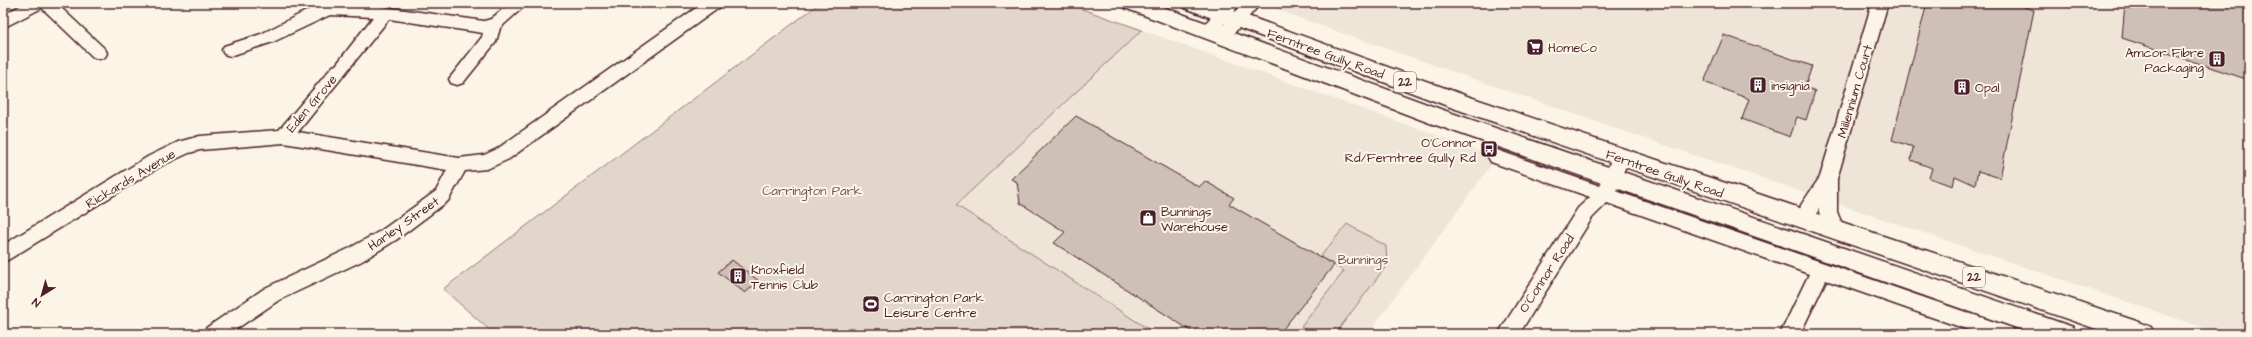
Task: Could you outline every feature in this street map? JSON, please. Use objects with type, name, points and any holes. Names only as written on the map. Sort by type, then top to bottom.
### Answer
[{"type":"main road","name":"Ferntree Gully Road","points":[[1132,3],[1599,184],[1867,266],[2064,334]]},
{"type":"main road","name":"Ferntree Gully Road","points":[[1192,3],[1231,13],[1460,102],[1620,158],[2142,334]]},
{"type":"main road","points":[[1807,221],[1820,237],[1867,266]]},
{"type":"street","points":[[3,22],[38,3]]},
{"type":"street","points":[[46,3],[99,53]]},
{"type":"street","points":[[230,50],[267,38],[316,13],[330,9],[355,9],[481,27],[492,26],[520,3]]},
{"type":"street","points":[[459,165],[487,162],[503,154],[714,3]]},
{"type":"street","points":[[1214,35],[1231,13],[1253,3]]},
{"type":"street","name":"Millennium Court","points":[[1836,231],[1828,212],[1828,179],[1880,3]]},
{"type":"street","name":"Eden Grove","points":[[284,136],[384,14]]},
{"type":"street","points":[[457,79],[490,38],[492,26]]},
{"type":"street","name":"Rickards Avenue","points":[[3,255],[174,151],[200,143],[284,136],[459,165]]},
{"type":"street","name":"Ferntree Gully Road","points":[[1497,157],[1599,184],[1821,270],[2005,334]]},
{"type":"street","points":[[1599,184],[1620,158]]},
{"type":"street","name":"O'Connor Road","points":[[1508,334],[1585,213],[1599,184],[1620,158]]},
{"type":"street","name":"Harley Street","points":[[213,334],[272,294],[360,252],[389,235],[442,196],[459,165]]},
{"type":"street","name":"Millennium Court","points":[[1807,221],[1810,205],[1828,179]]},
{"type":"street","points":[[1790,334],[1821,270]]},
{"type":"shaded area","points":[[1262,3],[2249,3],[2249,334],[2222,334],[1626,132],[1293,16]]},
{"type":"shaded area","points":[[1142,30],[1497,157],[1368,334],[1156,334],[956,205]]},
{"type":"green space","name":"Carrington Park","points":[[820,3],[1065,3],[1142,30],[956,205],[1156,334],[494,334],[443,289]]},
{"type":"green space","name":"Bunnings","points":[[1347,224],[1386,246],[1387,265],[1335,334],[1312,334],[1301,327],[1344,271],[1320,257]]},
{"type":"building","name":"Opal","points":[[1927,3],[2013,3],[2034,10],[2000,178],[1978,171],[1975,185],[1955,176],[1953,186],[1929,178],[1932,168],[1911,160],[1913,147],[1892,140]]},
{"type":"building","name":"Amcor Fibre Packaging","points":[[2125,3],[2249,3],[2249,80],[2122,38]]},
{"type":"building","name":"insignia","points":[[1724,35],[1812,66],[1805,87],[1815,91],[1806,120],[1797,117],[1790,137],[1742,119],[1749,99],[1704,82]]},
{"type":"building","name":"Bunnings Warehouse","points":[[1076,116],[1199,187],[1205,181],[1234,198],[1229,204],[1334,265],[1279,334],[1196,334],[1054,243],[1065,232],[1020,203],[1017,182],[1011,179]]},
{"type":"building","name":"Knoxfield Tennis Club","points":[[732,260],[759,281],[745,293],[718,272]]},
{"type":"place","name":"HomeCo","points":[[1535,47]]},
{"type":"place","name":"Amcor Fibre Packaging","points":[[2217,59]]},
{"type":"place","name":"insignia","points":[[1758,85]]},
{"type":"place","name":"Opal","points":[[1962,87]]},
{"type":"place","name":"O'Connor Rd/Ferntree Gully Rd","points":[[1489,149]]},
{"type":"place","name":"Bunnings Warehouse","points":[[1148,218]]},
{"type":"place","name":"Knoxfield Tennis Club","points":[[738,276]]},
{"type":"place","name":"Carrington Park Leisure Centre","points":[[871,304]]}]
